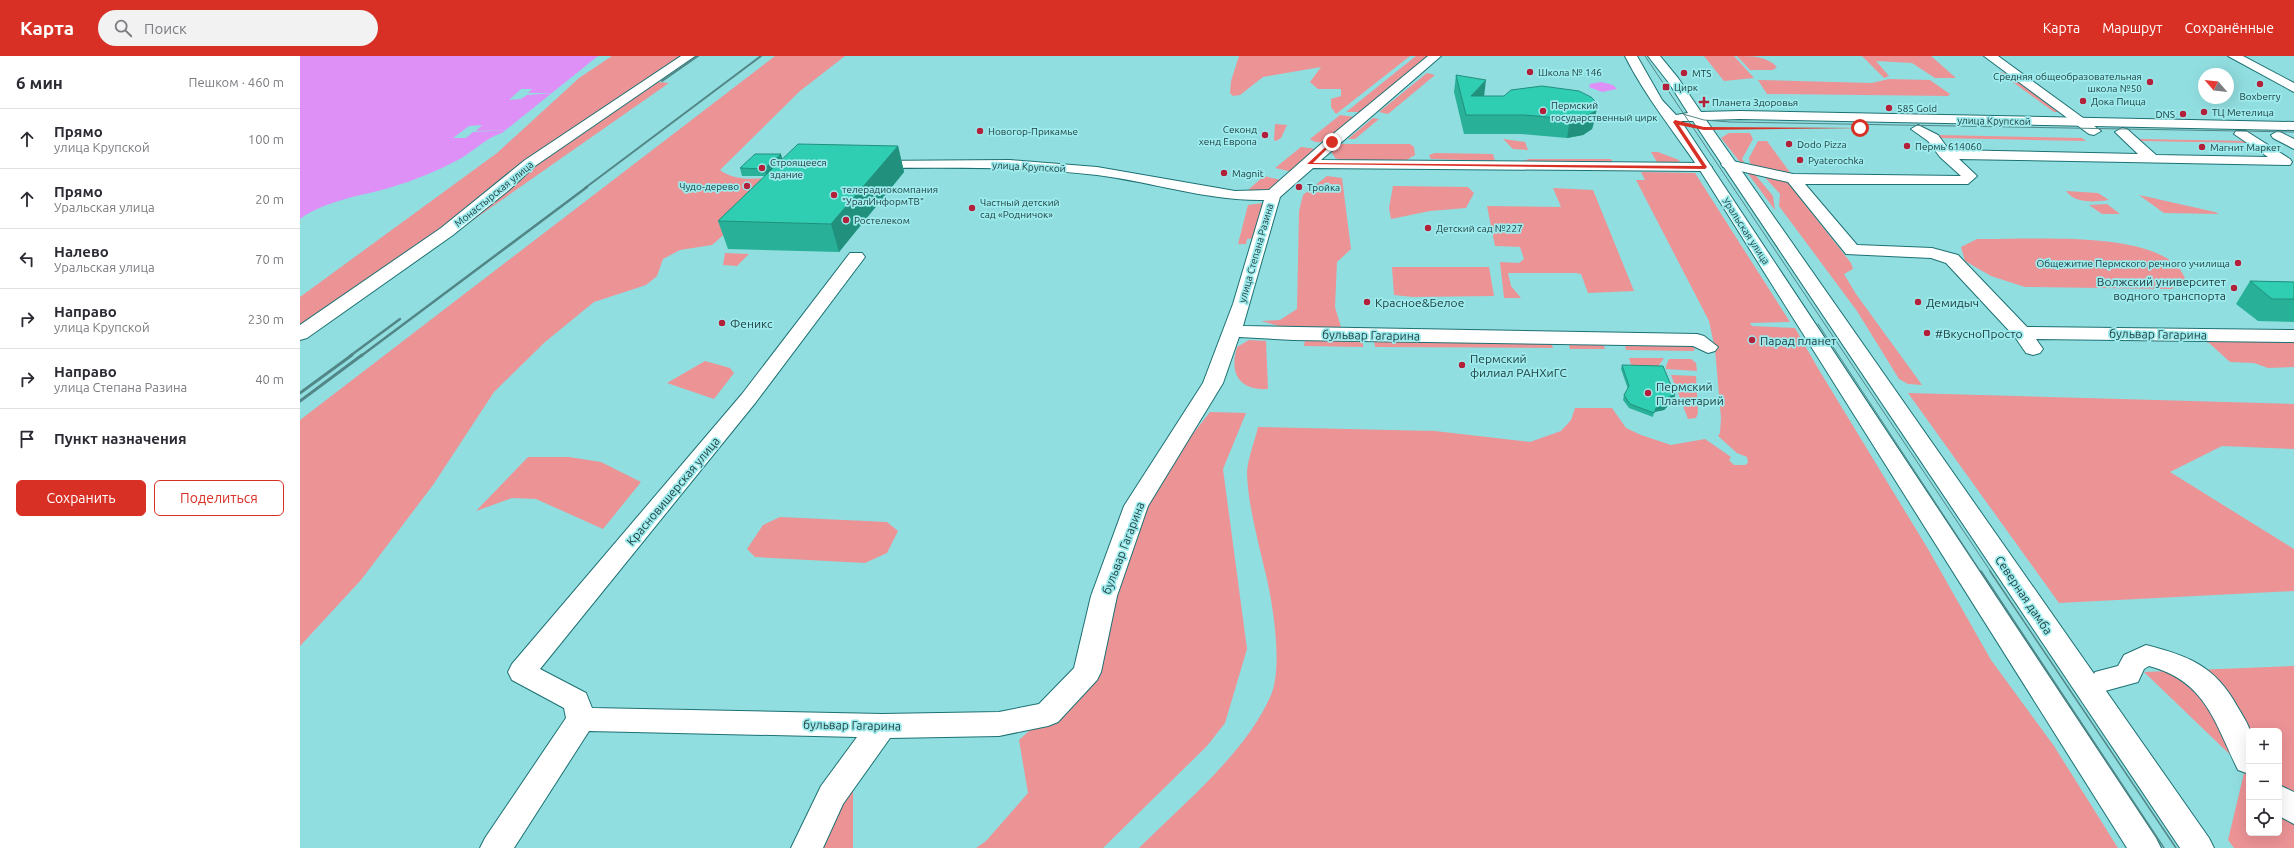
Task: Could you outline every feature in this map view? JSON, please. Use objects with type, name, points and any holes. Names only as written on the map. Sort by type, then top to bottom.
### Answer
[{"type":"street","name":"Монастырская улица","points":[[300,334],[450,230],[507,185],[530,163],[689,56]]},
{"type":"street","name":"улица Степана Разина","points":[[1232,331],[1242,304],[1273,195],[1326,147],[1435,56]]},
{"type":"street","name":"Уральская улица","points":[[1631,56],[1643,80],[1657,102],[1675,122],[1705,167],[2146,848]]},
{"type":"street","name":"Уральская улица","points":[[1654,56],[1678,86],[1695,115],[1728,164],[1852,341]]},
{"type":"street","points":[[1990,56],[2094,131]]},
{"type":"street","points":[[2234,56],[2294,88]]},
{"type":"street","points":[[1675,122],[1683,117],[1695,115]]},
{"type":"street","name":"улица Крупской","points":[[1695,115],[2294,126]]},
{"type":"street","points":[[1675,122],[1704,128]]},
{"type":"street","name":"улица Крупской","points":[[1704,128],[2094,131],[2294,135]]},
{"type":"street","points":[[1728,164],[1793,179],[1963,181],[1970,176],[1945,154],[1933,138],[1918,129]]},
{"type":"street","points":[[2122,132],[2152,159]]},
{"type":"street","points":[[2241,134],[2290,162]]},
{"type":"street","points":[[2278,135],[2294,145]]},
{"type":"street","points":[[1945,154],[2290,162]]},
{"type":"street","name":"улица Крупской","points":[[855,163],[1010,164],[1097,171],[1235,196],[1273,195]]},
{"type":"street","points":[[1309,164],[1705,167]]},
{"type":"street","points":[[1793,179],[1852,250],[1932,253],[1952,259],[2022,333],[2033,349]]},
{"type":"street","name":"Красновишерская улица","points":[[578,710],[522,672],[749,398],[856,257]]},
{"type":"street","name":"бульвар Гагарина","points":[[578,710],[882,726],[999,724],[1048,714],[1087,672],[1104,596],[1136,506],[1213,383],[1232,331],[1293,334],[1697,340],[1708,346]]},
{"type":"street","name":"бульвар Гагарина","points":[[2022,333],[2294,336]]},
{"type":"street","name":"Северная дамба","points":[[1852,341],[2198,848]]},
{"type":"street","points":[[2105,680],[2128,674],[2134,662],[2146,655],[2173,662],[2201,679],[2222,705],[2246,755]]},
{"type":"street","points":[[496,848],[578,710]]},
{"type":"street","points":[[807,848],[832,795],[882,726]]},
{"type":"street","points":[[2282,800],[2294,810]]},
{"type":"shaded area","points":[[300,56],[598,56],[502,133],[490,138],[464,157],[426,175],[401,184],[344,199],[321,207],[300,219]]},
{"type":"shaded area","points":[[612,56],[685,56],[648,81],[669,83],[300,341],[300,297],[497,153],[579,78]]},
{"type":"shaded area","points":[[775,56],[845,56],[800,91],[720,170],[734,177],[749,179],[781,177],[736,224],[712,245],[680,250],[663,259],[657,276],[646,285],[594,302],[545,342],[494,392],[433,485],[361,580],[300,646],[300,420]]},
{"type":"shaded area","points":[[1239,56],[1410,56],[1336,114],[1331,107],[1331,99],[1341,96],[1341,89],[1318,89],[1310,82],[1321,67],[1263,77],[1240,95],[1233,96],[1230,93],[1231,81]]},
{"type":"shaded area","points":[[1416,56],[1429,56],[1361,112],[1346,112]]},
{"type":"shaded area","points":[[1704,56],[1734,56],[1754,78],[1724,81]]},
{"type":"shaded area","points":[[1737,56],[1764,59],[1773,63],[1777,67],[1773,70],[1750,70]]},
{"type":"shaded area","points":[[1862,56],[1931,56],[1956,78],[1935,78],[1912,63],[1876,61],[1889,76],[1884,78]]},
{"type":"shaded area","points":[[1999,72],[2012,75],[2009,76],[2015,80],[2019,80],[2063,112],[2054,112]]},
{"type":"shaded area","points":[[1427,73],[1435,75],[1388,114],[1379,112]]},
{"type":"shaded area","points":[[1889,79],[1930,80],[1950,94],[1948,96],[1767,94],[1758,80],[1872,83]]},
{"type":"shaded area","points":[[1601,82],[1613,85],[1617,89],[1602,92],[1589,87],[1590,84]]},
{"type":"shaded area","points":[[1340,115],[1355,117],[1328,140],[1316,142],[1310,139]]},
{"type":"shaded area","points":[[1373,118],[1379,119],[1355,139],[1348,139]]},
{"type":"shaded area","points":[[1275,124],[1287,125],[1281,138],[1276,141],[1274,140]]},
{"type":"shaded area","points":[[1729,133],[1750,133],[1753,139],[1742,159],[1744,162],[1740,162],[1721,138]]},
{"type":"shaded area","points":[[1938,135],[2082,138],[2086,141],[1941,138]]},
{"type":"shaded area","points":[[1503,139],[1525,142],[1528,150],[1513,149]]},
{"type":"shaded area","points":[[2138,139],[2249,141],[2253,143],[2141,141]]},
{"type":"shaded area","points":[[1758,141],[1767,141],[1794,178],[1758,169],[1750,163],[1749,158]]},
{"type":"shaded area","points":[[1336,144],[1410,144],[1414,147],[1415,155],[1403,162],[1342,161],[1335,158],[1331,151]]},
{"type":"shaded area","points":[[1301,147],[1317,149],[1293,172],[1275,168]]},
{"type":"shaded area","points":[[1651,152],[1658,152],[1679,160],[1681,164],[1658,164]]},
{"type":"shaded area","points":[[1435,153],[1493,154],[1495,161],[1431,159],[1429,155]]},
{"type":"shaded area","points":[[1529,159],[1611,159],[1614,164],[1526,163],[1523,161]]},
{"type":"shaded area","points":[[1746,171],[1752,171],[1773,196],[1775,210]]},
{"type":"shaded area","points":[[1641,172],[1695,173],[1790,322],[1750,323],[1752,326],[1795,328],[1928,549],[1991,660],[2054,746],[2118,848],[1139,848],[1194,795],[1230,757],[1260,716],[1271,695],[1275,683],[1277,653],[1274,619],[1269,588],[1252,512],[1247,474],[1258,427],[1435,431],[1530,442],[1561,431],[1571,420],[1575,408],[1612,408],[1626,428],[1641,435],[1671,445],[1705,439],[1731,457],[1729,460],[1734,465],[1745,465],[1748,463],[1747,457],[1737,453],[1718,436],[1720,433],[1721,418],[1715,349],[1709,321],[1636,180],[1645,180]]},
{"type":"shaded area","points":[[1761,173],[1785,179],[1851,263],[1853,269],[1844,274],[1856,294],[1922,385],[1908,384],[1899,379],[1857,311],[1779,206],[1780,194]]},
{"type":"shaded area","points":[[1264,176],[1281,180],[1268,190],[1248,190]]},
{"type":"shaded area","points":[[1327,176],[1342,178],[1351,249],[1337,262],[1335,307],[1341,327],[1286,328],[1261,321],[1280,320],[1297,309],[1299,211],[1303,195]]},
{"type":"shaded area","points":[[1393,186],[1468,187],[1474,193],[1466,208],[1430,211],[1391,219],[1389,208]]},
{"type":"shaded area","points":[[1553,188],[1593,190],[1634,291],[1588,293],[1581,274],[1576,273],[1508,273],[1511,286],[1521,298],[1504,298],[1500,262],[1519,263],[1524,259],[1520,247],[1495,246],[1487,206],[1561,207]]},
{"type":"shaded area","points":[[2066,191],[2098,193],[2109,200],[2080,200],[2070,195]]},
{"type":"shaded area","points":[[2139,195],[2215,212],[2219,214],[2164,213]]},
{"type":"shaded area","points":[[1263,203],[1258,238],[1247,239],[1246,244],[1238,244],[1248,205]]},
{"type":"shaded area","points":[[2107,204],[2120,214],[2102,214],[2089,205]]},
{"type":"shaded area","points":[[1977,239],[2080,240],[2135,246],[2157,253],[2175,264],[2187,282],[2171,289],[2025,287],[1991,276],[1965,261],[1961,247]]},
{"type":"shaded area","points":[[725,253],[749,254],[737,266],[723,265]]},
{"type":"shaded area","points":[[1392,267],[1489,267],[1494,296],[1413,297],[1394,295]]},
{"type":"shaded area","points":[[1249,340],[1266,341],[1268,389],[1250,387],[1243,383],[1236,372],[1234,365],[1237,347]]},
{"type":"shaded area","points":[[1305,340],[1363,340],[1363,347],[1304,346]]},
{"type":"shaded area","points":[[1374,340],[1551,342],[1553,348],[1375,347]]},
{"type":"shaded area","points":[[2200,340],[2294,341],[2294,367],[2268,368],[2254,363],[2230,362],[2209,343]]},
{"type":"shaded area","points":[[1568,341],[1602,342],[1605,349],[1570,349]]},
{"type":"shaded area","points":[[1624,342],[1696,343],[1694,351],[1626,350]]},
{"type":"shaded area","points":[[1629,358],[1664,358],[1659,365],[1660,369],[1632,368]]},
{"type":"shaded area","points":[[1669,359],[1691,359],[1696,363],[1697,371],[1666,369]]},
{"type":"shaded area","points":[[705,361],[730,368],[734,373],[714,399],[667,383]]},
{"type":"shaded area","points":[[1671,375],[1696,376],[1698,413],[1696,418],[1688,419]]},
{"type":"shaded area","points":[[1908,393],[2294,404],[2294,449],[2222,446],[2170,472],[2294,549],[2294,591],[2059,603]]},
{"type":"shaded area","points":[[1210,412],[1246,413],[1223,469],[1247,649],[1225,723],[1207,746],[1103,848],[976,848],[986,841],[1028,793],[1019,740],[1048,714],[1087,672],[1136,506]]},
{"type":"shaded area","points":[[528,457],[569,457],[601,462],[641,482],[603,529],[536,499],[512,498],[476,511]]},
{"type":"shaded area","points":[[780,517],[887,522],[898,531],[887,553],[865,563],[755,557],[747,549],[763,525]]},
{"type":"shaded area","points":[[2294,666],[2294,848],[2234,848],[2228,840],[2245,769],[2144,672]]},
{"type":"shaded area","points":[[853,788],[853,848],[807,848]]},
{"type":"pier","points":[[521,89],[532,89],[528,93],[553,93],[527,95],[521,99],[509,100]]},
{"type":"pier","points":[[482,125],[476,131],[509,130],[473,132],[466,138],[453,138],[469,126]]},
{"type":"building","points":[[1456,75],[1486,80],[1471,96],[1504,96],[1511,90],[1542,86],[1579,91],[1591,97],[1598,104],[1596,111],[1586,116],[1570,119],[1524,115],[1466,115]]},
{"type":"building","points":[[798,144],[898,146],[831,224],[718,221]]},
{"type":"building","points":[[755,154],[781,154],[764,169],[740,168]]},
{"type":"building","points":[[2250,281],[2294,282],[2294,299],[2272,299]]},
{"type":"building","name":"Пермский Планетарий","points":[[1622,365],[1663,366],[1675,395],[1670,396],[1668,403],[1665,406],[1656,408],[1654,413],[1630,404],[1624,395],[1629,386]]},
{"type":"tram line","points":[[1645,56],[1684,114]]},
{"type":"tram line","points":[[1684,114],[1704,120],[1730,122],[2294,132]]},
{"type":"tram line","points":[[1684,114],[1991,572]]},
{"type":"tram line","points":[[1818,324],[1981,572]]},
{"type":"tram line","points":[[1981,571],[2164,848]]},
{"type":"tram line","points":[[1990,571],[2176,848]]},
{"type":"railway","points":[[662,81],[698,56]]},
{"type":"railway","points":[[585,188],[761,56]]},
{"type":"railway","points":[[361,356],[587,187]]},
{"type":"railway","points":[[350,356],[400,319]]},
{"type":"railway","points":[[300,393],[352,355]]},
{"type":"railway","points":[[300,401],[362,355]]},
{"type":"place","name":"Школа № 146","points":[[1530,72]]},
{"type":"place","name":"MTS","points":[[1684,73]]},
{"type":"place","name":"Средняя общеобразовательная школа №50","points":[[2150,82]]},
{"type":"place","name":"Boxberry","points":[[2260,84]]},
{"type":"place","name":"Цирк","points":[[1666,87]]},
{"type":"place","name":"Дока Пицца","points":[[2083,101]]},
{"type":"place","name":"Планета Здоровья","points":[[1704,102]]},
{"type":"place","name":"585 Gold","points":[[1889,108]]},
{"type":"place","name":"Пермский государственный цирк","points":[[1543,111]]},
{"type":"place","name":"ТЦ Метелица","points":[[2204,112]]},
{"type":"place","name":"DNS","points":[[2183,114]]},
{"type":"place","name":"Новогор-Прикамье","points":[[980,131]]},
{"type":"place","name":"Секонд хенд Европа","points":[[1265,135]]},
{"type":"place","name":"Dodo Pizza","points":[[1789,144]]},
{"type":"place","name":"Пермь 614060","points":[[1907,146]]},
{"type":"place","name":"Магнит Маркет","points":[[2202,147]]},
{"type":"place","name":"Pyaterochka","points":[[1800,160]]},
{"type":"place","name":"Строящееся здание","points":[[762,168]]},
{"type":"place","name":"Magnit","points":[[1224,173]]},
{"type":"place","name":"Чудо-дерево","points":[[747,186]]},
{"type":"place","name":"Тройка","points":[[1299,187]]},
{"type":"place","name":"телерадиокомпания \"УралИнформТВ\"","points":[[834,195]]},
{"type":"place","name":"Частный детский сад «Родничок»","points":[[972,208]]},
{"type":"place","name":"Ростелеком","points":[[846,220]]},
{"type":"place","name":"Детский сад №227","points":[[1428,228]]},
{"type":"place","name":"Общежитие Пермского речного училища","points":[[2238,263]]},
{"type":"place","name":"Волжский университет водного транспорта","points":[[2234,288]]},
{"type":"place","name":"Красное&Белое","points":[[1367,302]]},
{"type":"place","name":"Демидыч","points":[[1918,302]]},
{"type":"place","name":"Феникс","points":[[722,323]]},
{"type":"place","name":"#ВкусноПросто","points":[[1927,333]]},
{"type":"place","name":"Парад планет","points":[[1752,340]]},
{"type":"place","name":"Пермский филиал РАНХиГС","points":[[1462,365]]},
{"type":"place","name":"Пермский Планетарий","points":[[1648,393]]},
{"type":"route","points":[[1332,142],[1309,164],[1705,167],[1675,122],[1693,127],[1704,128],[1860,128]]}]
